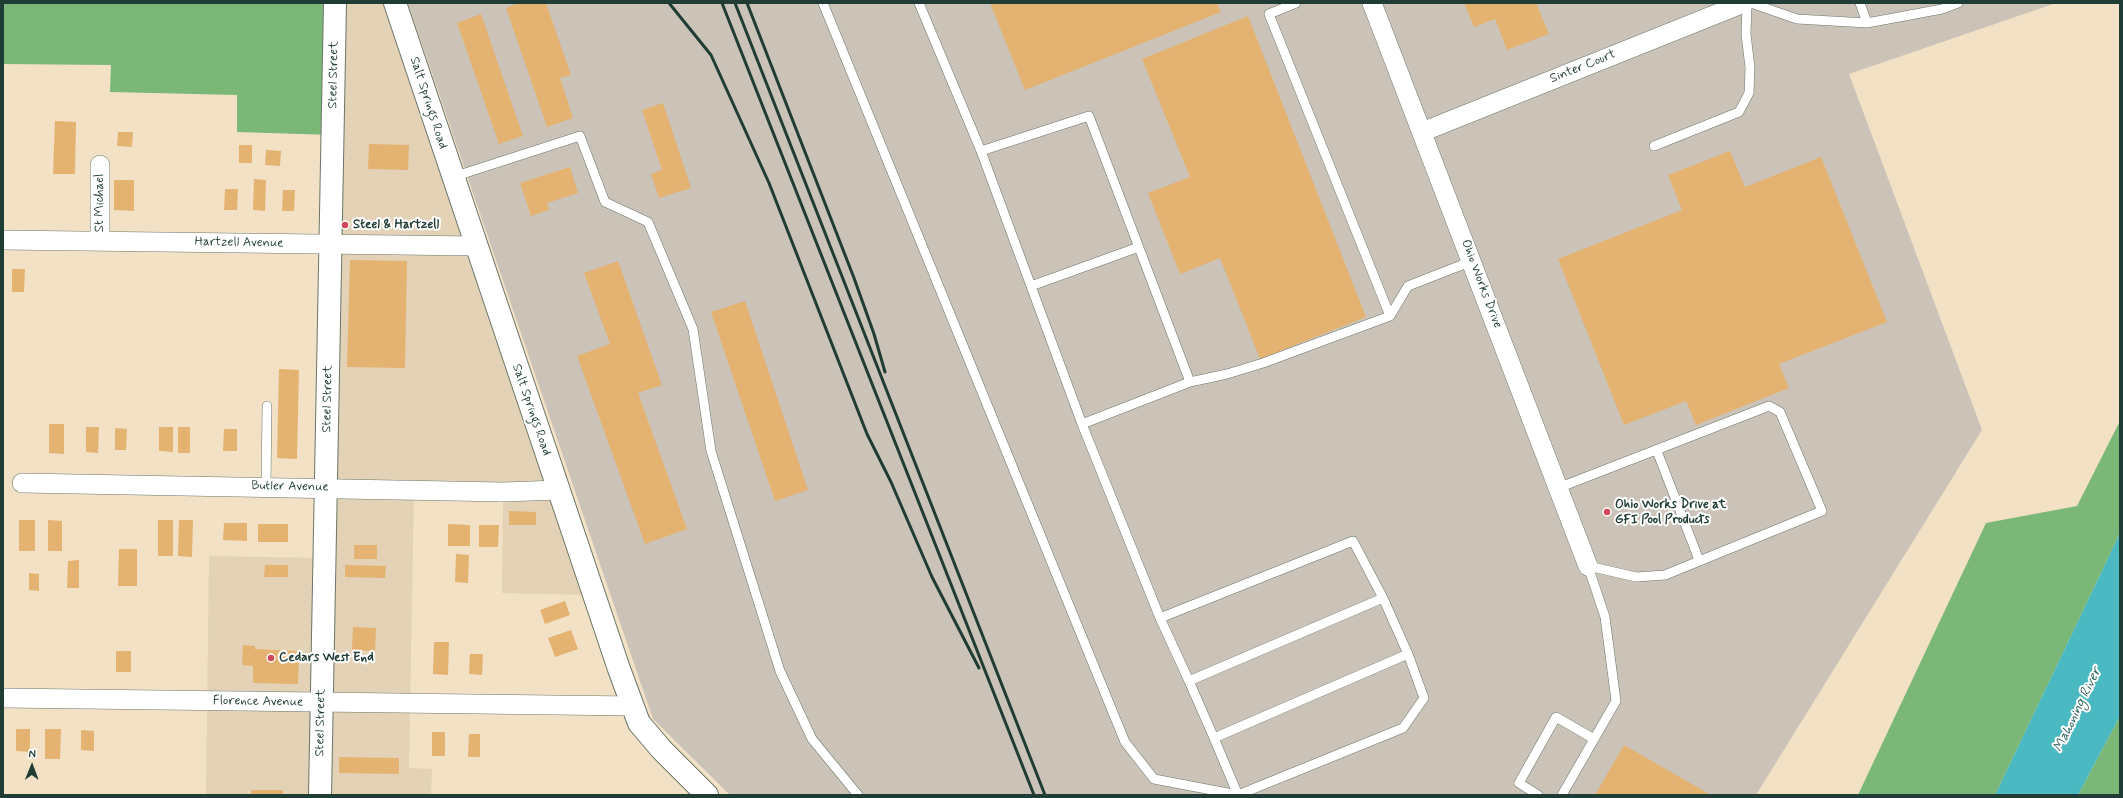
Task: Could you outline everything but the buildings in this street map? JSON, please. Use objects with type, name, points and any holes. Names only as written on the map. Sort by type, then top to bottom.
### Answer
[{"type":"street","name":"Steel Street","points":[[320,795],[335,3]]},
{"type":"street","name":"Salt Springs Road","points":[[394,3],[632,706],[639,723],[646,733],[707,795]]},
{"type":"street","name":"Ohio Works Drive","points":[[1372,3],[1588,566]]},
{"type":"street","name":"Sinter Court","points":[[1422,132],[1744,3]]},
{"type":"street","name":"St Michael","points":[[100,166],[100,241]]},
{"type":"street","name":"Hartzell Avenue","points":[[3,240],[476,246]]},
{"type":"street","name":"Butler Avenue","points":[[22,483],[504,492],[558,490]]},
{"type":"street","name":"Florence Avenue","points":[[3,698],[632,706]]},
{"type":"lane","points":[[823,3],[1125,742],[1154,779],[1238,795],[1403,728],[1424,698],[1408,654],[1383,598],[1353,541],[1160,618]]},
{"type":"lane","points":[[919,3],[981,151],[1082,424],[1160,618],[1238,795]]},
{"type":"lane","points":[[1296,3],[1268,14],[1390,316]]},
{"type":"lane","points":[[1654,146],[1739,112],[1749,93],[1750,68],[1746,34],[1747,3]]},
{"type":"lane","points":[[1751,3],[1797,19],[1867,23],[1942,10],[1958,3]]},
{"type":"lane","points":[[1860,3],[1867,23]]},
{"type":"lane","points":[[981,151],[1089,116],[1190,382]]},
{"type":"lane","points":[[453,177],[580,136],[605,202],[648,222],[693,329],[711,452],[780,671],[812,739],[858,795]]},
{"type":"lane","points":[[1031,286],[1139,247]]},
{"type":"lane","points":[[1082,424],[1190,382],[1227,374],[1263,363],[1390,316],[1408,286],[1472,261]]},
{"type":"lane","points":[[266,487],[267,406]]},
{"type":"lane","points":[[1558,488],[1657,451],[1769,406],[1780,412],[1822,511],[1665,575],[1636,577],[1588,566]]},
{"type":"lane","points":[[1657,451],[1699,560]]},
{"type":"lane","points":[[1562,795],[1616,701],[1605,617],[1588,566]]},
{"type":"lane","points":[[1189,681],[1383,598]]},
{"type":"lane","points":[[1214,738],[1408,654]]},
{"type":"lane","points":[[1538,795],[1519,782],[1556,717],[1594,739]]},
{"type":"shaded area","points":[[335,3],[395,3],[593,595],[502,593],[503,492],[414,490],[409,768],[432,769],[431,795],[206,795],[209,556],[324,558]]},
{"type":"shaded area","points":[[408,3],[2056,3],[1849,74],[1982,430],[1756,795],[730,795],[653,719]]},
{"type":"green space","points":[[3,3],[335,3],[333,135],[237,132],[237,95],[110,92],[111,65],[3,64]]},
{"type":"green space","points":[[2120,421],[2120,533],[1995,795],[1858,795],[1986,523],[2077,506]]},
{"type":"green space","points":[[2120,716],[2120,795],[2078,795]]},
{"type":"water","name":"Mahoning River","points":[[2120,533],[2120,716],[2078,795],[1995,795]]},
{"type":"railway","points":[[669,3],[711,55],[769,183],[867,434],[891,482],[932,577],[979,668]]},
{"type":"railway","points":[[722,3],[1034,795]]},
{"type":"railway","points":[[735,3],[1045,795]]},
{"type":"railway","points":[[747,3],[854,278],[874,334],[885,372]]},
{"type":"place","name":"Steel & Hartzell","points":[[345,225]]},
{"type":"place","name":"Ohio Works Drive at GFI Pool Products","points":[[1607,512]]},
{"type":"place","name":"Cedars West End","points":[[271,658]]}]
